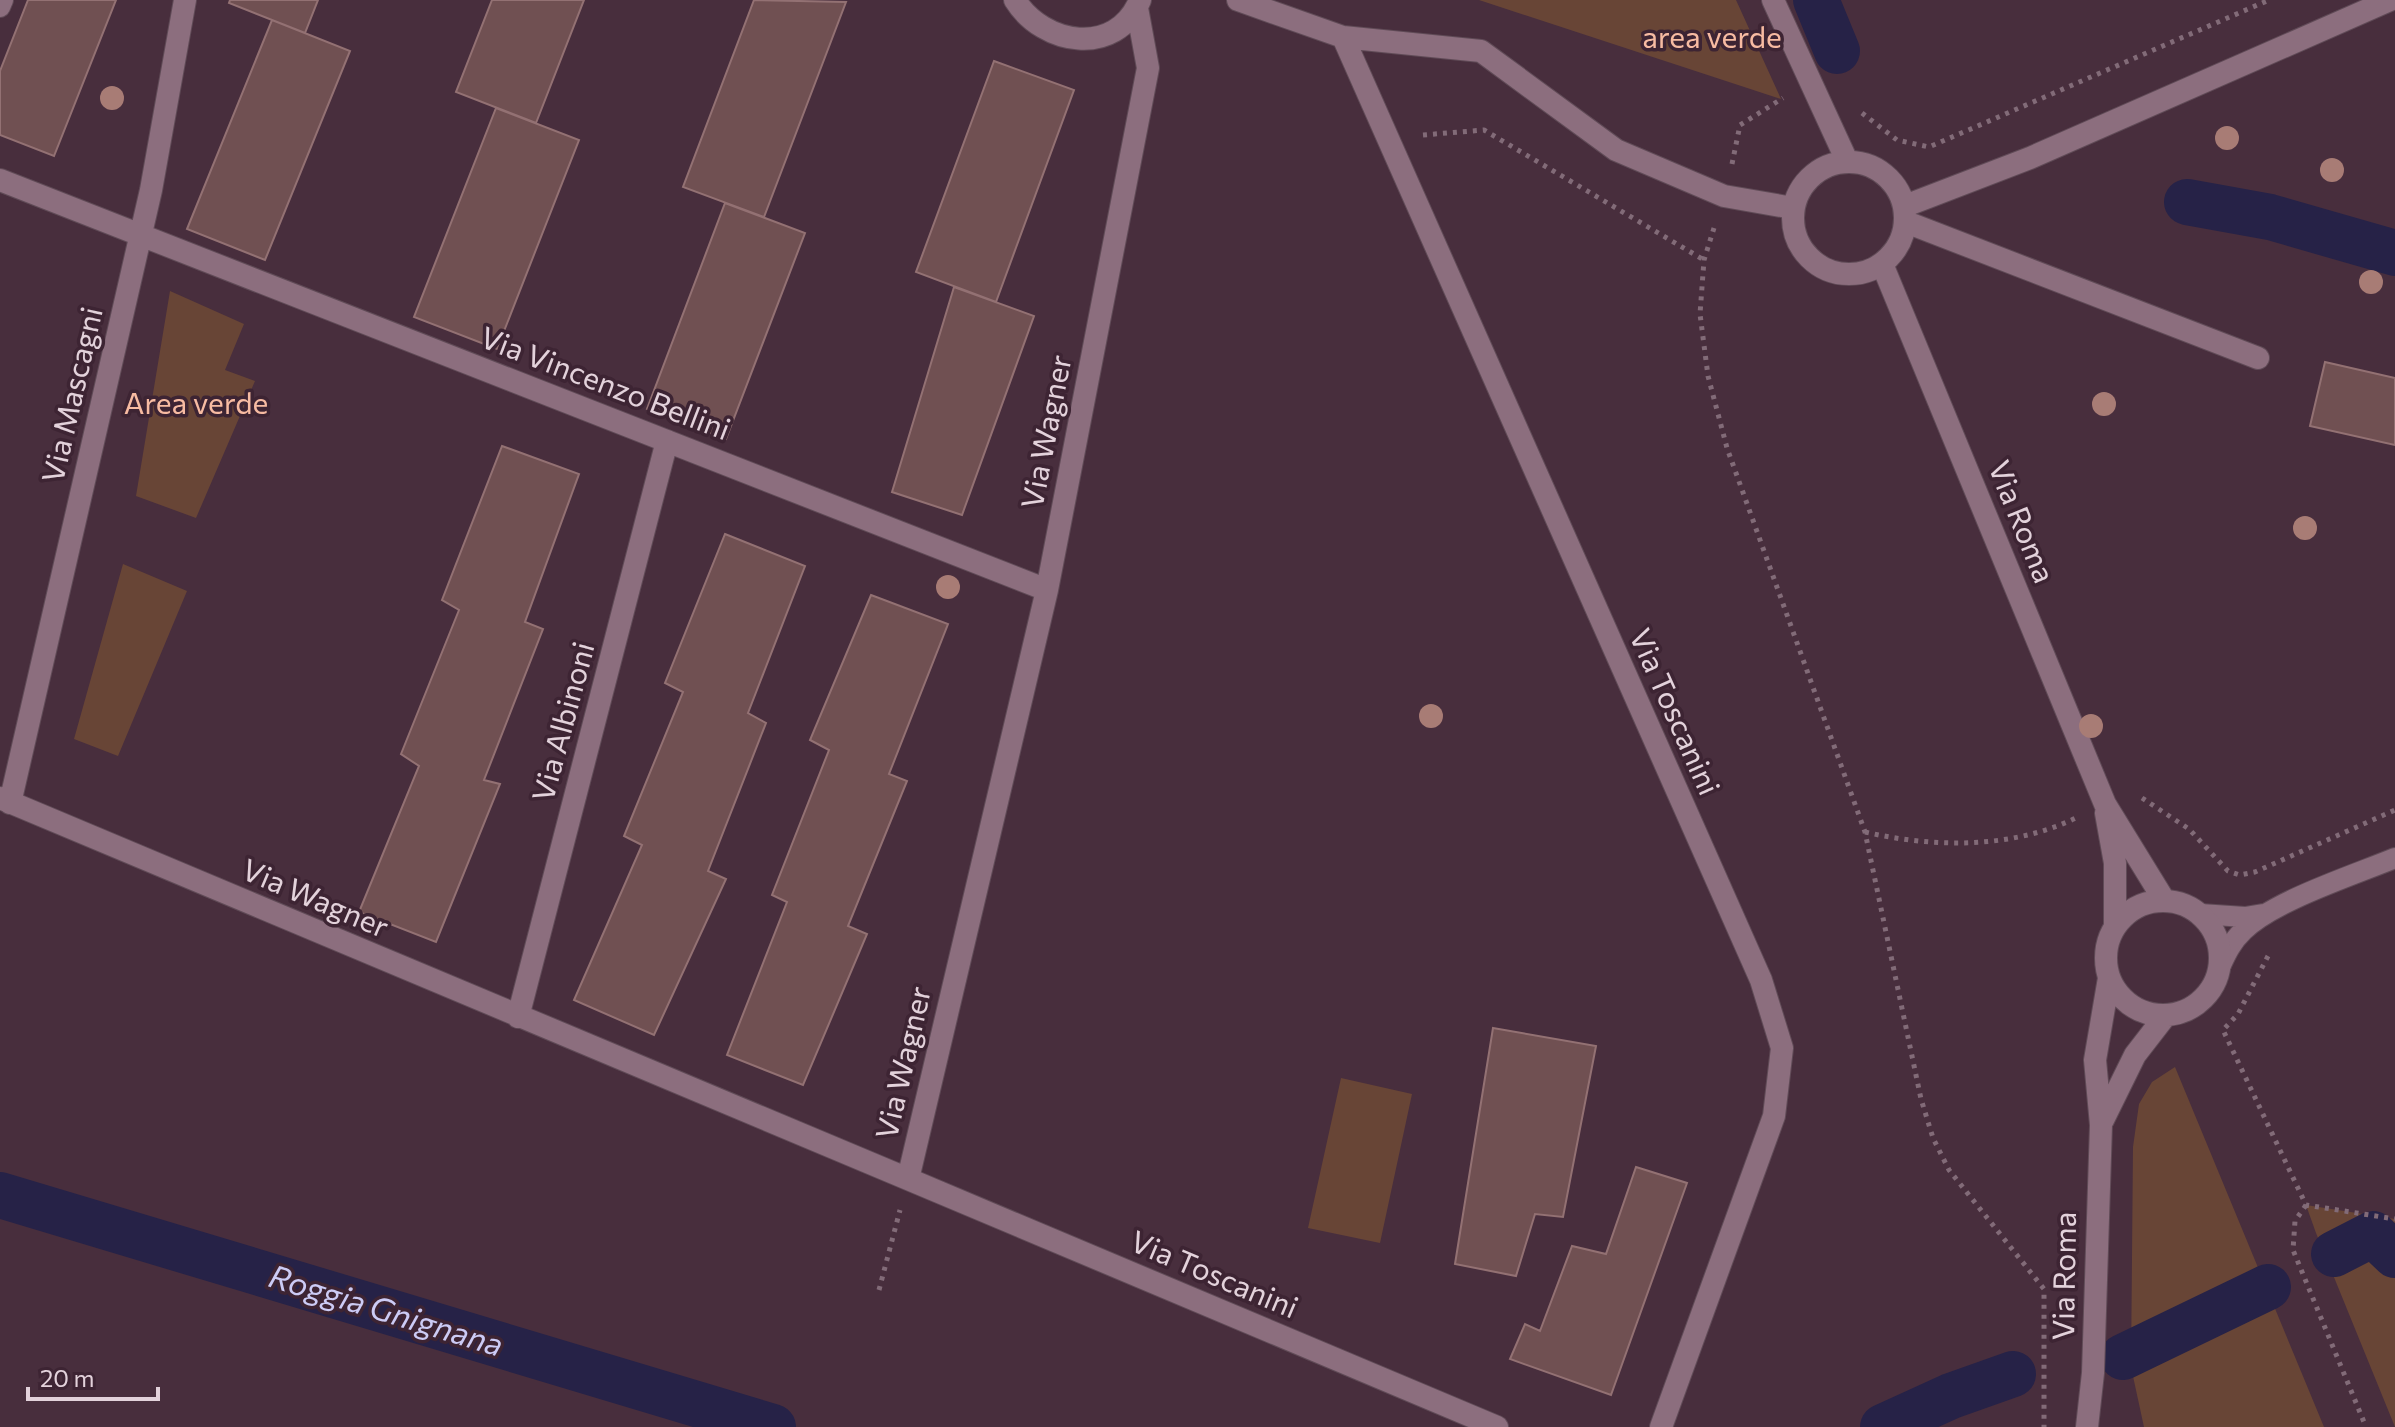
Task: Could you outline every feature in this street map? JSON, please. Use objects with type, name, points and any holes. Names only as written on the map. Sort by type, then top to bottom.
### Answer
[{"type":"street","name":"Via Mascagni","points":[[5,800],[140,235],[185,0]]},
{"type":"street","points":[[1015,0],[1029,20],[1048,33],[1070,39],[1093,38],[1114,30],[1138,4]]},
{"type":"street","points":[[1238,0],[1343,37],[1481,51],[1616,150],[1724,196],[1793,208]]},
{"type":"street","points":[[1773,0],[1847,161]]},
{"type":"street","points":[[1905,214],[2390,0]]},
{"type":"street","name":"Via Wagner","points":[[5,800],[908,1179],[1047,590],[1148,68],[1138,4]]},
{"type":"street","name":"Via Toscanini","points":[[1343,37],[1761,980],[1782,1048],[1774,1116],[1661,1427]]},
{"type":"street","points":[[1847,161],[1877,169],[1899,191],[1905,214],[1902,239],[1882,264],[1864,272],[1846,274],[1827,270],[1812,260],[1800,245],[1794,227],[1793,208],[1812,175],[1829,165],[1847,161]]},
{"type":"street","name":"Via Vincenzo Bellini","points":[[0,180],[1047,590]]},
{"type":"street","points":[[1905,214],[2258,358]]},
{"type":"street","name":"Via Roma","points":[[1882,264],[2105,804]]},
{"type":"street","name":"Via Albinoni","points":[[518,1017],[667,441]]},
{"type":"street","points":[[2105,804],[2164,900]]},
{"type":"street","points":[[2105,804],[2115,863],[2115,926],[2106,951],[2109,978],[2131,1006],[2166,1015]]},
{"type":"street","points":[[2101,1125],[2135,1055],[2166,1015],[2200,1002],[2213,986],[2220,967],[2220,948],[2213,929],[2200,914],[2183,904],[2164,900],[2145,903],[2127,913],[2115,926]]},
{"type":"street","name":"Via Roma","points":[[2087,1427],[2093,1373],[2101,1125],[2095,1060],[2109,978]]},
{"type":"street","name":"Via Toscanini","points":[[908,1179],[1497,1427]]},
{"type":"lane","points":[[0,7],[3,0]]},
{"type":"lane","points":[[2220,967],[2231,945],[2245,929],[2267,913],[2395,858]]},
{"type":"lane","points":[[2200,914],[2245,917],[2267,913]]},
{"type":"path","points":[[1860,111],[1897,140],[1929,147],[2269,0]]},
{"type":"path","points":[[1811,87],[1781,99],[1740,125],[1724,196],[1704,260],[1700,314],[1708,376],[1727,448],[1865,832],[1921,1099],[1933,1138],[1949,1170],[2044,1289],[2044,1427]]},
{"type":"path","points":[[1391,143],[1415,136],[1484,130],[1704,260]]},
{"type":"path","points":[[2272,949],[2238,1014],[2223,1030],[2306,1205]]},
{"type":"path","points":[[879,1290],[908,1179]]},
{"type":"path","points":[[2306,1205],[2395,1219]]},
{"type":"path","points":[[2306,1205],[2295,1221],[2293,1250],[2366,1427]]},
{"type":"green space","name":"area verde","points":[[1479,0],[1736,0],[1781,99]]},
{"type":"green space","name":"Area verde","points":[[170,291],[244,324],[225,370],[255,381],[196,518],[136,496]]},
{"type":"green space","points":[[123,564],[187,591],[118,756],[74,739]]},
{"type":"green space","points":[[2175,1067],[2324,1427],[2144,1427],[2131,1367],[2133,1147],[2139,1104],[2152,1082]]},
{"type":"green space","points":[[1341,1078],[1412,1094],[1380,1243],[1308,1228]]},
{"type":"green space","points":[[2306,1205],[2395,1219],[2395,1427],[2316,1233]]},
{"type":"building","points":[[28,0],[116,0],[54,156],[0,135],[0,71]]},
{"type":"building","points":[[230,0],[318,0],[305,33],[229,3]]},
{"type":"building","points":[[492,0],[584,0],[536,123],[456,92]]},
{"type":"building","points":[[754,0],[846,2],[764,217],[683,187]]},
{"type":"building","points":[[272,20],[350,51],[265,260],[187,229]]},
{"type":"building","points":[[994,61],[1074,90],[996,302],[916,272]]},
{"type":"building","points":[[496,108],[579,140],[497,349],[414,317]]},
{"type":"building","points":[[725,203],[805,233],[726,439],[647,409]]},
{"type":"building","points":[[954,287],[1034,316],[962,515],[892,492]]},
{"type":"building","points":[[2325,362],[2395,378],[2395,445],[2310,426]]},
{"type":"building","points":[[502,446],[579,474],[525,622],[543,629],[484,780],[500,784],[436,942],[359,912],[419,766],[401,754],[459,610],[442,600]]},
{"type":"building","points":[[725,534],[805,566],[748,713],[766,723],[708,871],[726,879],[654,1035],[574,1000],[642,845],[624,836],[683,692],[665,683]]},
{"type":"building","points":[[871,595],[948,624],[889,774],[907,781],[848,926],[867,934],[803,1085],[727,1055],[787,902],[772,895],[829,750],[810,740]]},
{"type":"building","points":[[1493,1028],[1596,1046],[1563,1217],[1535,1214],[1516,1276],[1455,1264]]},
{"type":"building","points":[[1636,1167],[1687,1183],[1611,1395],[1510,1359],[1525,1324],[1540,1331],[1572,1246],[1606,1254]]},
{"type":"waterway","points":[[1816,0],[1837,51]]},
{"type":"waterway","points":[[2187,202],[2270,217],[2395,253]]},
{"type":"waterway","name":"Roggia Gnignana","points":[[0,1195],[773,1427]]},
{"type":"waterway","name":"Roggia Gnignana","points":[[2334,1254],[2373,1234],[2395,1255]]},
{"type":"waterway","name":"Roggia Gnignana","points":[[2123,1357],[2268,1287]]},
{"type":"waterway","name":"Roggia Gnignana","points":[[1883,1427],[1951,1396],[2013,1374]]}]
